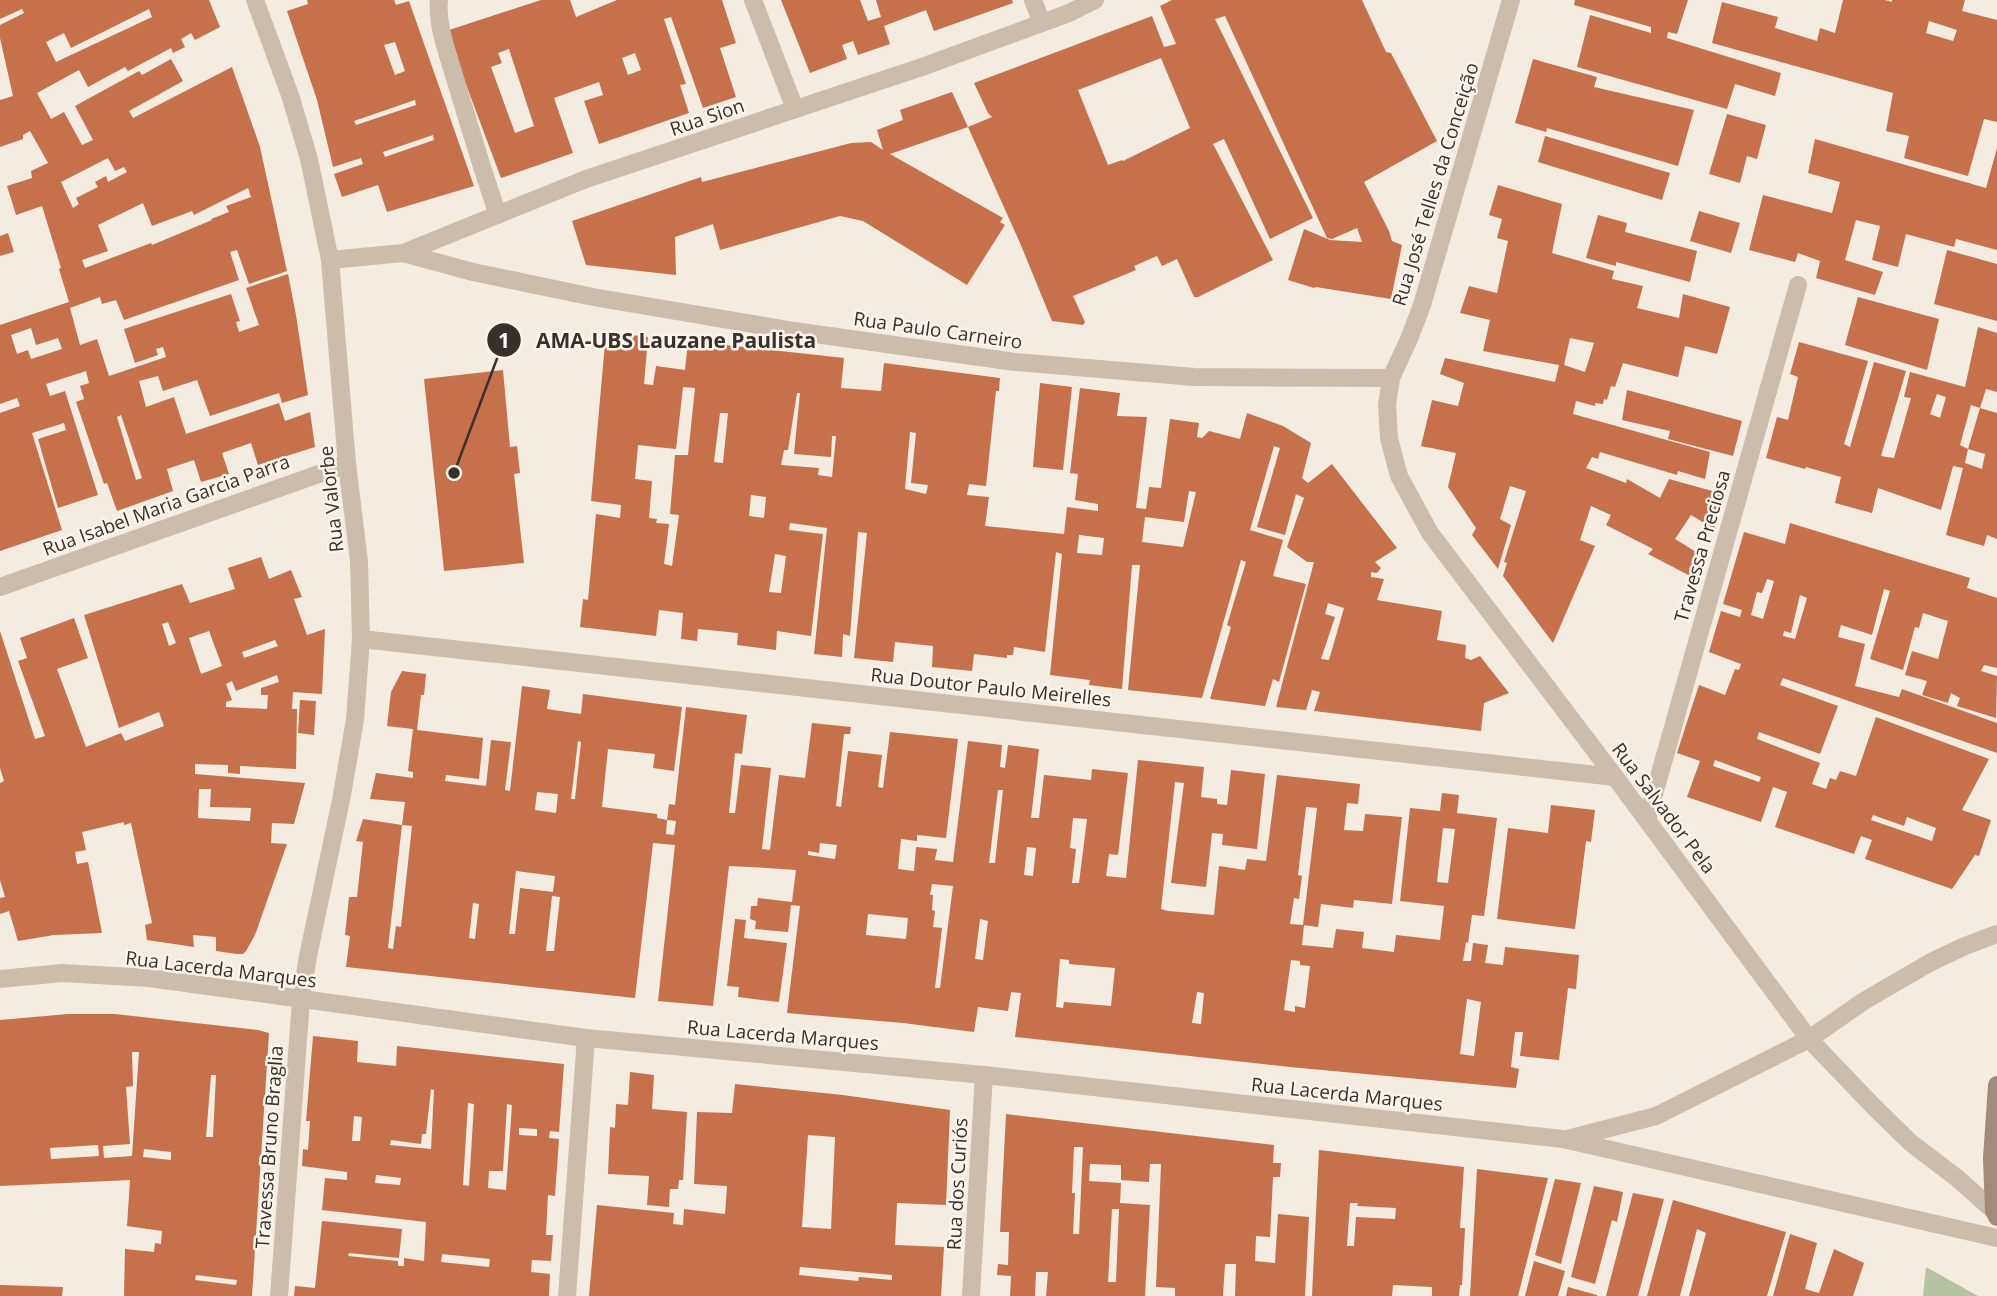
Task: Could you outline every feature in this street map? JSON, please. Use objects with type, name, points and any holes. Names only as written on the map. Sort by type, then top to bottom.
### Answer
[{"type":"street","name":"Rua Valorbe","points":[[255,0],[305,146],[330,260],[347,464],[359,561],[361,639],[355,720],[344,787],[300,1000]]},
{"type":"street","points":[[439,0],[444,43],[498,215]]},
{"type":"street","points":[[754,0],[795,109]]},
{"type":"street","points":[[1033,0],[1042,23]]},
{"type":"street","name":"Rua Sion","points":[[330,260],[404,253],[586,179],[922,67],[1069,13],[1095,0]]},
{"type":"street","name":"Rua José Telles da Conceição","points":[[1391,378],[1422,305],[1511,0]]},
{"type":"street","name":"Rua Paulo Carneiro","points":[[404,253],[593,297],[794,331],[1015,362],[1195,377],[1391,378]]},
{"type":"street","name":"Travessa Preciosa","points":[[1647,819],[1798,285]]},
{"type":"street","name":"Rua Salvador Pela","points":[[1391,378],[1387,405],[1389,438],[1399,476],[1430,533],[1647,819],[1809,1039],[1911,1143],[1996,1213]]},
{"type":"street","name":"Rua Isabel Maria Garcia Parra","points":[[0,587],[347,464]]},
{"type":"street","name":"Rua Doutor Paulo Meirelles","points":[[361,639],[1615,777]]},
{"type":"street","name":"Rua Lacerda Marques","points":[[1563,1139],[1656,1116],[1809,1039],[1864,1001],[1931,962],[1997,934]]},
{"type":"street","name":"Rua Lacerda Marques","points":[[0,979],[62,973],[149,978],[586,1038],[984,1075],[1563,1139],[1997,1238]]},
{"type":"street","name":"Travessa Bruno Braglia","points":[[279,1296],[300,1000]]},
{"type":"street","points":[[567,1296],[586,1038]]},
{"type":"street","name":"Rua dos Curiós","points":[[971,1296],[984,1075]]},
{"type":"street","points":[[1996,1213],[1992,1158],[1997,1085]]},
{"type":"green space","points":[[1926,1267],[1978,1296],[1923,1296]]},
{"type":"building","points":[[0,0],[209,0],[220,27],[195,40],[191,33],[181,39],[185,47],[173,53],[171,48],[128,71],[125,67],[88,87],[79,70],[37,93],[51,119],[64,112],[82,145],[93,140],[75,106],[139,71],[142,75],[171,59],[183,81],[129,111],[133,118],[232,67],[260,147],[287,271],[249,284],[237,250],[230,252],[239,280],[124,320],[116,300],[102,304],[100,297],[70,308],[80,345],[97,339],[109,376],[166,357],[163,347],[156,349],[158,355],[135,363],[124,329],[231,294],[240,321],[236,322],[239,332],[259,325],[246,288],[288,274],[308,395],[282,403],[279,393],[210,416],[197,380],[163,391],[158,376],[139,381],[146,407],[174,397],[186,434],[279,403],[285,421],[310,412],[315,447],[258,465],[251,443],[222,453],[229,474],[201,482],[194,460],[167,469],[173,491],[117,511],[107,483],[104,484],[76,402],[84,399],[80,386],[89,383],[86,371],[46,384],[50,396],[65,391],[98,495],[58,508],[38,439],[66,430],[64,423],[32,433],[62,530],[0,551],[0,413],[20,406],[17,398],[0,404],[0,325],[69,302],[42,206],[16,215],[7,186],[32,178],[31,171],[48,163],[30,131],[23,135],[23,139],[0,147],[0,100],[13,96],[0,38],[0,25],[24,13],[22,9],[0,19]],"holes":[[[149,9],[152,17],[56,62],[46,42],[64,33],[71,48]],[[108,158],[115,171],[124,167],[127,172],[108,182],[106,176],[95,182],[98,187],[76,198],[79,204],[73,208],[61,182]],[[248,188],[251,197],[226,206],[229,212],[152,245],[151,243],[85,268],[82,260],[108,251],[98,225],[143,203],[152,226],[192,211],[194,215]],[[31,328],[36,345],[58,338],[62,349],[31,359],[28,350],[17,354],[11,335]],[[121,415],[142,478],[136,480],[117,417]]]},
{"type":"building","points":[[307,0],[394,0],[396,5],[409,1],[474,186],[387,212],[378,185],[342,197],[334,174],[363,164],[361,158],[333,167],[317,100],[287,11],[308,4]],"holes":[[[395,42],[405,71],[395,75],[384,45]],[[415,100],[416,105],[356,125],[354,121]],[[433,135],[434,140],[385,157],[383,152]]]},
{"type":"building","points":[[541,0],[570,0],[576,17],[617,0],[722,0],[736,43],[720,48],[736,97],[703,108],[671,17],[664,19],[686,84],[680,85],[689,113],[599,144],[584,101],[603,95],[599,82],[554,98],[573,153],[501,178],[446,31]],"holes":[[[509,49],[534,126],[515,133],[491,67],[502,63],[498,53]],[[635,53],[641,70],[628,75],[622,58]]]},
{"type":"building","points":[[781,0],[860,0],[868,21],[881,17],[876,0],[1012,0],[1013,3],[934,31],[926,10],[884,26],[890,44],[858,55],[853,41],[842,45],[847,59],[810,73]]},
{"type":"building","points":[[1172,0],[1362,0],[1386,52],[1391,53],[1437,141],[1364,182],[1392,241],[1402,245],[1391,299],[1314,288],[1288,280],[1304,229],[1330,240],[1362,242],[1357,228],[1332,239],[1327,238],[1225,16],[1215,19],[1313,218],[1270,239],[1224,139],[1213,144],[1273,260],[1194,297],[1177,259],[1162,266],[1157,256],[1134,266],[1136,270],[1073,296],[1085,322],[1083,325],[1052,321],[968,127],[992,117],[974,83],[1152,16],[1164,47],[1176,44],[1160,6]],"holes":[[[1161,58],[1190,128],[1123,161],[1108,165],[1078,90]]]},
{"type":"building","points":[[1575,0],[1688,0],[1677,34],[1668,32],[1667,38],[1781,73],[1775,96],[1735,84],[1727,109],[1577,67],[1590,15],[1651,33],[1651,27],[1574,5]]},
{"type":"building","points":[[1843,0],[1965,0],[1962,11],[1997,20],[1997,122],[1984,119],[1968,176],[1904,158],[1909,136],[1886,131],[1893,93],[1712,43],[1722,2],[1778,17],[1775,28],[1817,41],[1820,28],[1835,33]],"holes":[[[1929,21],[1957,30],[1953,41],[1926,33]]]},
{"type":"building","points":[[1533,59],[1597,77],[1594,87],[1694,110],[1678,166],[1547,128],[1546,132],[1515,123]]},
{"type":"building","points":[[952,92],[968,127],[890,154],[1003,218],[1000,222],[1005,225],[967,285],[863,221],[840,216],[720,250],[713,224],[675,237],[676,275],[586,265],[572,221],[701,177],[702,182],[851,143],[871,142],[883,150],[877,130],[903,120],[900,110]]},
{"type":"building","points":[[1727,114],[1766,125],[1757,159],[1747,156],[1740,183],[1709,174]]},
{"type":"building","points":[[1545,136],[1670,173],[1662,200],[1538,162]]},
{"type":"building","points":[[1815,139],[1986,188],[1997,148],[1997,250],[1956,239],[1954,247],[1906,234],[1898,267],[1872,260],[1880,226],[1856,220],[1845,260],[1883,272],[1875,295],[1816,278],[1820,261],[1798,253],[1795,262],[1749,250],[1763,195],[1832,213],[1840,182],[1808,173]]},
{"type":"building","points":[[1498,185],[1562,204],[1552,253],[1614,271],[1612,279],[1643,286],[1637,308],[1679,318],[1683,294],[1730,307],[1717,354],[1685,346],[1678,377],[1623,363],[1615,387],[1611,386],[1607,400],[1604,399],[1603,404],[1595,403],[1595,406],[1576,401],[1573,414],[1710,452],[1705,479],[1678,471],[1677,475],[1600,452],[1598,459],[1592,457],[1586,468],[1626,483],[1627,479],[1660,498],[1669,479],[1723,494],[1714,529],[1691,515],[1675,539],[1706,558],[1700,581],[1648,554],[1653,549],[1606,525],[1611,515],[1591,506],[1580,540],[1595,546],[1553,643],[1503,576],[1507,563],[1504,562],[1526,491],[1510,486],[1500,519],[1511,525],[1498,569],[1472,535],[1476,528],[1448,487],[1456,453],[1421,446],[1432,400],[1458,406],[1464,383],[1440,374],[1445,358],[1555,382],[1559,365],[1483,351],[1490,320],[1460,313],[1469,286],[1497,293],[1508,241],[1497,238],[1502,219],[1489,215]],"holes":[[[1570,338],[1594,343],[1585,372],[1564,365]]]},
{"type":"building","points":[[1699,211],[1740,223],[1731,253],[1690,241]]},
{"type":"building","points":[[1598,215],[1627,223],[1625,232],[1697,251],[1690,282],[1616,262],[1616,266],[1586,258]]},
{"type":"building","points":[[8,233],[14,252],[0,256],[0,236]]},
{"type":"building","points":[[1947,250],[1997,264],[1997,321],[1934,304]]},
{"type":"building","points":[[1858,297],[1939,319],[1927,370],[1845,345]]},
{"type":"building","points":[[1978,327],[1997,333],[1997,392],[1986,389],[1980,408],[1997,413],[1997,539],[1987,535],[1984,546],[1946,535],[1963,468],[1953,466],[1941,510],[1878,488],[1872,513],[1835,503],[1841,477],[1766,458],[1777,417],[1788,420],[1798,377],[1790,374],[1799,342],[1868,361],[1844,444],[1850,447],[1874,362],[1906,371],[1881,456],[1894,458],[1911,398],[1904,397],[1910,372],[1965,387]],"holes":[[[1937,394],[1946,397],[1940,418],[1930,414]],[[1971,405],[1980,408],[1968,449],[1960,445]],[[1968,449],[1985,454],[1982,469],[1965,463]]]},
{"type":"building","points":[[606,332],[648,337],[644,384],[653,385],[656,366],[685,370],[688,341],[844,358],[841,388],[881,391],[884,363],[1000,378],[999,391],[996,391],[986,486],[969,484],[967,495],[989,497],[985,526],[1064,534],[1067,507],[1098,511],[1098,504],[1075,500],[1078,474],[1070,473],[1080,388],[1120,393],[1117,416],[1147,417],[1136,508],[1146,509],[1149,487],[1161,488],[1170,419],[1199,423],[1197,437],[1202,438],[1209,431],[1240,439],[1247,413],[1283,426],[1311,443],[1302,478],[1308,483],[1332,464],[1397,548],[1375,562],[1381,568],[1377,573],[1371,572],[1371,577],[1384,579],[1377,600],[1442,611],[1437,640],[1466,645],[1465,658],[1471,660],[1480,656],[1509,693],[1484,703],[1481,731],[1314,711],[1320,692],[1312,690],[1306,710],[1276,707],[1314,562],[1307,562],[1287,547],[1304,498],[1296,494],[1285,535],[1257,527],[1280,448],[1274,446],[1250,530],[1283,540],[1273,576],[1306,584],[1279,682],[1273,679],[1265,706],[1210,699],[1231,627],[1227,625],[1246,562],[1241,560],[1202,698],[1128,690],[1140,565],[1132,565],[1122,689],[1089,685],[1090,680],[1050,675],[1062,554],[1056,552],[1045,652],[1014,647],[1013,655],[1007,655],[1007,658],[974,654],[972,671],[932,667],[933,646],[895,642],[893,662],[854,658],[867,533],[858,532],[850,636],[843,634],[842,657],[814,654],[827,528],[790,523],[789,530],[823,534],[811,636],[777,631],[776,650],[737,645],[738,633],[698,629],[697,641],[681,639],[683,613],[659,610],[656,636],[580,627],[583,599],[588,600],[596,514],[620,518],[621,505],[591,501]],"holes":[[[683,387],[695,388],[688,455],[675,455],[670,514],[679,515],[672,566],[664,564],[669,524],[656,523],[657,519],[649,518],[652,481],[635,479],[638,445],[676,449]],[[797,393],[800,393],[794,454],[831,457],[832,436],[836,436],[832,477],[818,475],[819,468],[781,465],[784,450],[788,450]],[[720,413],[728,413],[723,463],[714,462]],[[910,432],[916,433],[911,483],[928,485],[926,494],[905,489]],[[1189,491],[1196,492],[1183,547],[1142,542],[1145,517],[1184,522]],[[751,495],[766,497],[764,518],[749,516]],[[1079,535],[1104,538],[1102,555],[1077,553]],[[775,554],[786,556],[781,593],[769,592]],[[1328,603],[1344,608],[1329,660],[1321,659],[1335,617],[1325,614]]]},
{"type":"building","points":[[503,370],[510,447],[517,446],[520,473],[514,474],[524,563],[444,571],[424,379]]},
{"type":"building","points":[[1040,383],[1072,387],[1063,470],[1033,467]]},
{"type":"building","points":[[1627,390],[1742,421],[1733,456],[1668,439],[1670,431],[1622,420]]},
{"type":"building","points":[[1790,523],[1970,578],[1967,588],[1997,598],[1997,668],[1984,665],[1981,671],[1997,676],[1996,718],[1957,706],[1960,698],[1951,693],[1948,703],[1922,695],[1927,681],[1905,675],[1912,651],[1938,659],[1948,621],[1923,613],[1919,628],[1915,627],[1903,670],[1870,659],[1890,591],[1884,589],[1872,635],[1841,625],[1838,637],[1865,644],[1855,686],[1899,697],[1902,689],[1997,723],[1997,753],[1783,678],[1780,685],[1838,706],[1820,754],[1759,732],[1757,739],[1820,763],[1812,784],[1826,789],[1830,778],[1836,780],[1840,771],[1856,776],[1876,717],[1989,759],[1962,810],[1991,820],[1979,856],[1975,855],[1952,889],[1865,859],[1872,840],[1861,836],[1854,854],[1775,827],[1787,792],[1773,787],[1761,822],[1687,797],[1700,761],[1677,753],[1699,685],[1725,695],[1735,669],[1739,670],[1741,664],[1709,652],[1721,611],[1740,617],[1742,610],[1723,604],[1744,532],[1785,544]],"holes":[[[1767,579],[1774,581],[1763,619],[1751,615],[1757,592],[1762,593]],[[1800,595],[1807,598],[1795,639],[1783,636],[1784,631],[1791,633]],[[1715,760],[1761,777],[1759,782],[1713,766]],[[1873,815],[1904,826],[1907,817],[1936,828],[1932,841],[1871,820]]]},
{"type":"building","points":[[261,557],[269,579],[291,570],[302,597],[294,599],[307,635],[325,629],[322,694],[293,692],[292,709],[297,709],[296,769],[240,766],[240,774],[228,773],[228,765],[195,764],[195,774],[305,783],[294,824],[272,823],[271,843],[287,844],[255,935],[246,951],[237,954],[216,951],[216,937],[193,935],[194,947],[147,940],[145,925],[152,923],[131,823],[124,825],[124,822],[82,832],[86,850],[75,852],[77,864],[88,862],[102,933],[54,935],[18,941],[9,911],[0,914],[0,898],[5,897],[0,880],[0,783],[4,781],[0,768],[0,631],[35,739],[45,736],[18,661],[27,658],[20,638],[74,618],[88,658],[57,669],[86,747],[121,733],[125,741],[164,726],[159,712],[119,728],[84,615],[182,584],[190,603],[235,589],[228,568]],"holes":[[[168,622],[176,643],[169,646],[162,624]],[[209,631],[222,666],[201,674],[189,638]],[[275,640],[278,646],[244,658],[242,652]],[[277,675],[279,682],[261,688],[261,695],[268,695],[267,709],[226,707],[226,702],[232,700],[226,684],[232,681],[236,691]],[[199,789],[211,789],[210,807],[251,808],[250,821],[198,818]]]},
{"type":"building","points":[[402,671],[426,674],[417,730],[483,738],[479,779],[446,775],[445,781],[486,786],[491,740],[511,742],[505,790],[510,791],[522,686],[550,690],[547,709],[581,714],[583,694],[682,707],[674,771],[653,768],[655,754],[608,749],[602,807],[657,814],[657,818],[667,820],[669,804],[675,805],[686,707],[747,715],[742,754],[735,753],[729,813],[735,813],[741,765],[771,768],[762,849],[770,850],[779,775],[805,778],[812,723],[851,727],[850,734],[844,734],[836,806],[841,807],[848,751],[882,755],[878,787],[883,788],[890,732],[958,739],[946,838],[917,835],[917,841],[901,839],[898,869],[914,871],[916,847],[937,849],[935,860],[953,862],[968,741],[1002,745],[1000,767],[1005,768],[1008,745],[1039,749],[1031,818],[1039,818],[1044,775],[1091,780],[1092,769],[1128,773],[1118,855],[1109,854],[1106,876],[1126,878],[1138,760],[1204,767],[1201,797],[1217,799],[1217,804],[1227,805],[1231,770],[1265,774],[1257,849],[1222,845],[1223,834],[1212,833],[1206,887],[1171,883],[1184,783],[1175,782],[1161,909],[1168,911],[1214,915],[1219,866],[1245,870],[1247,859],[1266,861],[1277,775],[1360,784],[1358,804],[1347,803],[1344,830],[1363,831],[1365,814],[1402,817],[1392,904],[1354,900],[1353,908],[1321,904],[1318,927],[1304,925],[1302,945],[1333,948],[1336,929],[1364,932],[1362,948],[1394,952],[1396,935],[1440,940],[1444,906],[1400,901],[1410,808],[1440,811],[1442,793],[1459,795],[1457,813],[1497,818],[1484,916],[1472,915],[1463,961],[1471,961],[1473,943],[1488,945],[1485,963],[1503,965],[1505,947],[1579,955],[1576,989],[1568,988],[1559,1060],[1520,1056],[1523,1032],[1515,1032],[1511,1067],[1519,1069],[1516,1088],[1015,1037],[1021,993],[1011,992],[1008,1011],[978,1007],[974,1032],[787,1013],[800,906],[791,905],[788,932],[755,929],[756,921],[750,919],[751,906],[757,906],[758,898],[792,902],[796,870],[767,868],[729,866],[713,1006],[658,1001],[675,845],[653,843],[635,998],[346,967],[350,936],[345,935],[349,897],[357,897],[363,842],[356,841],[363,819],[402,825],[405,802],[370,799],[376,773],[413,778],[413,772],[408,771],[413,729],[387,726],[391,692]],"holes":[[[578,741],[581,742],[575,799],[571,799]],[[998,790],[1003,790],[995,863],[989,863]],[[537,792],[558,794],[556,813],[535,810]],[[1306,807],[1317,808],[1303,925],[1290,924],[1294,898],[1299,899],[1302,876],[1298,875]],[[1073,818],[1087,819],[1079,883],[1072,883],[1076,849],[1070,848]],[[667,820],[676,821],[674,835],[666,834]],[[402,825],[412,826],[401,927],[396,926],[393,949],[388,948]],[[1443,828],[1455,829],[1448,883],[1437,882]],[[820,843],[837,845],[835,859],[808,855],[808,851],[819,853]],[[1027,847],[1036,848],[1033,876],[1024,875]],[[516,871],[555,876],[553,892],[520,888],[515,934],[509,934]],[[932,884],[953,886],[940,988],[935,988],[942,928],[933,927],[935,911],[932,910]],[[552,896],[560,897],[554,951],[546,951]],[[473,903],[479,904],[475,939],[469,938]],[[868,914],[908,918],[906,939],[866,935]],[[980,919],[988,921],[983,960],[975,959]],[[1060,959],[1069,960],[1069,964],[1115,968],[1111,1006],[1064,1002],[1063,1008],[1056,1007]],[[1291,960],[1310,966],[1305,1008],[1295,1006],[1295,1012],[1284,1010]],[[1197,992],[1204,993],[1201,1024],[1192,1023]],[[1467,999],[1481,1002],[1474,1056],[1460,1054]]]},
{"type":"building","points":[[300,700],[316,701],[314,735],[298,733]]},
{"type":"building","points":[[1551,805],[1595,810],[1591,842],[1586,841],[1575,929],[1497,919],[1508,828],[1548,833]]},
{"type":"building","points":[[735,919],[746,920],[744,938],[787,943],[779,1002],[738,997],[739,987],[727,986]]},
{"type":"building","points":[[68,1014],[115,1014],[269,1033],[252,1296],[124,1296],[125,1249],[154,1252],[155,1243],[161,1244],[162,1231],[127,1226],[130,1180],[0,1186],[0,1020]],"holes":[[[132,1052],[139,1052],[132,1156],[104,1158],[103,1146],[130,1144],[126,1087],[133,1086]],[[211,1075],[216,1075],[213,1137],[206,1137]],[[98,1145],[99,1156],[51,1159],[50,1148]],[[144,1149],[171,1152],[171,1160],[143,1157]],[[196,1275],[237,1280],[236,1285],[195,1280]]]},
{"type":"building","points":[[313,1036],[358,1041],[357,1062],[396,1066],[397,1046],[564,1064],[559,1132],[550,1131],[549,1138],[559,1139],[555,1196],[548,1195],[546,1235],[553,1235],[551,1261],[532,1260],[531,1272],[550,1274],[549,1296],[294,1296],[295,1286],[315,1288],[322,1221],[402,1229],[399,1258],[349,1253],[348,1256],[398,1261],[398,1266],[404,1266],[404,1258],[424,1261],[426,1222],[322,1210],[325,1178],[347,1180],[347,1172],[302,1166],[303,1149],[308,1150],[310,1121],[306,1121]],"holes":[[[431,1089],[434,1090],[431,1149],[390,1145],[391,1140],[421,1144],[422,1134],[426,1134]],[[468,1103],[474,1104],[469,1186],[463,1185]],[[507,1104],[512,1105],[506,1190],[488,1188],[489,1171],[503,1171]],[[354,1116],[362,1117],[360,1141],[352,1141]],[[519,1128],[537,1129],[537,1136],[519,1135]],[[376,1175],[401,1178],[400,1185],[375,1183]],[[442,1254],[490,1259],[489,1267],[441,1262]]]},
{"type":"building","points":[[630,1072],[654,1075],[652,1109],[687,1112],[683,1180],[679,1180],[678,1189],[670,1189],[669,1207],[647,1205],[649,1176],[608,1174],[610,1127],[615,1128],[616,1104],[628,1105]]},
{"type":"building","points":[[735,1084],[950,1110],[946,1205],[897,1203],[895,1245],[944,1247],[941,1296],[589,1296],[597,1205],[674,1213],[673,1224],[683,1225],[684,1209],[725,1214],[727,1186],[694,1184],[697,1112],[732,1113]],"holes":[[[808,1135],[835,1137],[831,1229],[802,1227]],[[800,1267],[892,1275],[892,1280],[859,1277],[858,1281],[799,1275]]]},
{"type":"building","points":[[1006,1114],[1274,1145],[1273,1163],[1281,1163],[1280,1177],[1273,1177],[1270,1237],[1256,1236],[1255,1261],[1275,1263],[1278,1214],[1309,1217],[1305,1296],[1235,1296],[1236,1264],[1225,1264],[1223,1296],[1175,1296],[1175,1288],[1156,1287],[1161,1164],[1150,1164],[1149,1182],[1121,1180],[1121,1165],[1090,1164],[1089,1181],[1121,1183],[1120,1203],[1150,1205],[1145,1296],[1046,1296],[1048,1272],[1036,1272],[1035,1296],[1010,1296],[1011,1276],[997,1275],[998,1264],[1008,1265],[1009,1232],[1000,1232]],"holes":[[[1074,1147],[1083,1147],[1079,1234],[1073,1234]],[[1112,1209],[1119,1209],[1116,1282],[1108,1282]]]},
{"type":"building","points":[[1319,1150],[1464,1167],[1460,1228],[1465,1228],[1459,1296],[1432,1296],[1432,1287],[1393,1285],[1392,1296],[1312,1296]],"holes":[[[1350,1203],[1358,1203],[1357,1206],[1396,1208],[1395,1219],[1356,1217],[1354,1246],[1347,1246]]]},
{"type":"building","points":[[1477,1169],[1548,1178],[1518,1296],[1470,1296]]},
{"type":"building","points":[[1555,1179],[1581,1183],[1561,1264],[1535,1255]]},
{"type":"building","points":[[1594,1186],[1623,1192],[1617,1222],[1612,1220],[1595,1284],[1571,1277]]},
{"type":"building","points":[[1633,1193],[1664,1199],[1638,1296],[1606,1296]]},
{"type":"building","points":[[1673,1200],[1786,1232],[1767,1296],[1689,1296],[1706,1233],[1697,1229],[1680,1296],[1647,1296]]},
{"type":"building","points":[[1790,1234],[1817,1243],[1805,1289],[1819,1293],[1834,1249],[1864,1263],[1853,1296],[1773,1296]]},
{"type":"building","points":[[1534,1261],[1565,1271],[1558,1296],[1525,1296]]},
{"type":"building","points":[[0,1285],[63,1287],[62,1296],[0,1296]]},
{"type":"building","points":[[1568,1287],[1597,1295],[1597,1296],[1566,1296]]},
{"type":"place","name":"AMA-UBS Lauzane Paulista","points":[[454,473]]}]
